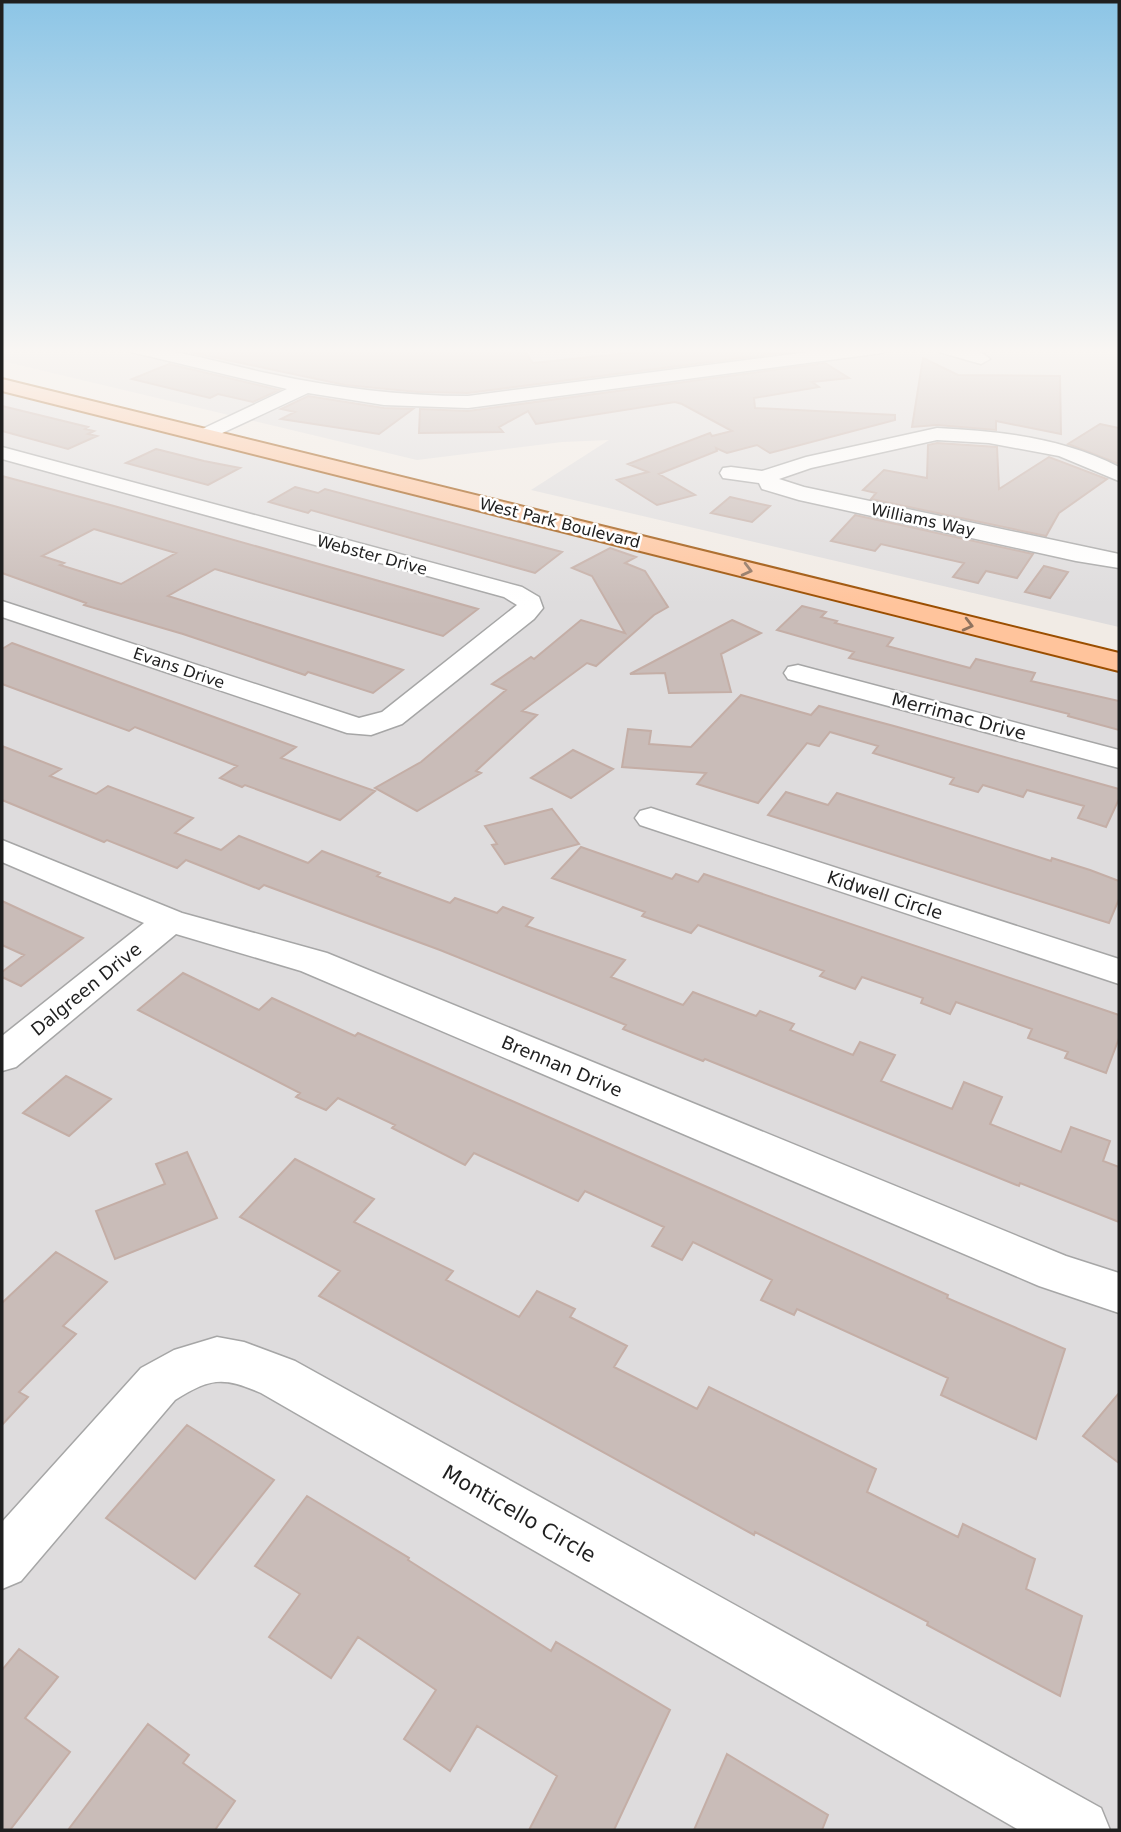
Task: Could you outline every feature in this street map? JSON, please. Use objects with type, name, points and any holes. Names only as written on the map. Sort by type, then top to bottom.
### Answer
[{"type":"main road","name":"West Park Boulevard","points":[[230,433],[1119,662]]},
{"type":"main road","name":"West Park Boulevard","points":[[231,433],[1119,641]]},
{"type":"street","points":[[767,478],[772,473],[797,466],[937,435],[989,437],[1061,450],[1080,455],[1119,475]]},
{"type":"street","name":"Webster Drive","points":[[2,453],[513,592],[530,602],[530,608],[525,614],[392,718],[371,726],[357,727]]},
{"type":"street","name":"Williams Way","points":[[732,473],[767,478],[770,484],[799,493],[1119,561]]},
{"type":"street","name":"Evans Drive","points":[[2,609],[357,727]]},
{"type":"street","name":"Merrimac Drive","points":[[798,673],[1119,759]]},
{"type":"street","name":"Kidwell Circle","points":[[651,818],[1119,972]]},
{"type":"street","name":"Brennan Drive","points":[[2,850],[170,921],[314,962],[1055,1272],[1119,1293]]},
{"type":"street","name":"Dalgreen Drive","points":[[2,1057],[170,921]]},
{"type":"street","name":"Monticello Circle","points":[[2,1562],[158,1384],[182,1368],[215,1358],[238,1359],[278,1377],[1079,1830]]},
{"type":"shaded area","points":[[2,433],[164,433],[1119,672],[1119,1830],[2,1830]]},
{"type":"shaded area","points":[[306,433],[1119,433],[1119,627],[531,490],[609,440],[562,442],[417,460]]},
{"type":"building","points":[[11,433],[89,433],[97,436],[68,449]]},
{"type":"building","points":[[709,433],[712,436],[722,433],[844,433],[770,453],[757,445],[727,453],[716,448],[717,451],[659,474],[695,495],[657,505],[617,480],[648,472],[628,464]]},
{"type":"building","points":[[1085,433],[1119,433],[1119,464],[1068,444]]},
{"type":"building","points":[[937,443],[997,447],[999,489],[1049,457],[1107,479],[1059,513],[1046,536],[871,499],[876,493],[863,490],[884,470],[927,478],[928,445]]},
{"type":"building","points":[[156,449],[240,468],[208,485],[126,463]]},
{"type":"building","points":[[2,476],[478,609],[443,636],[215,569],[168,596],[403,670],[373,693],[308,672],[305,675],[183,634],[84,605],[86,603],[2,573]],"holes":[[[94,529],[176,553],[121,584],[60,565],[64,563],[42,556]]]},
{"type":"building","points":[[295,487],[318,493],[325,489],[562,552],[535,573],[311,510],[308,513],[269,502]]},
{"type":"building","points":[[730,497],[770,506],[752,522],[711,513]]},
{"type":"building","points":[[855,515],[1033,554],[1017,578],[986,571],[978,583],[953,577],[964,563],[881,544],[875,551],[831,541]]},
{"type":"building","points":[[610,548],[636,557],[625,563],[645,571],[668,607],[654,615],[596,666],[587,663],[522,711],[537,715],[476,771],[481,773],[417,811],[375,788],[421,762],[506,690],[492,684],[531,657],[534,659],[581,620],[625,633],[592,576],[572,568]]},
{"type":"building","points":[[1044,566],[1068,572],[1050,598],[1025,592]]},
{"type":"building","points":[[802,606],[826,612],[821,617],[837,621],[835,623],[893,638],[887,646],[970,668],[976,659],[1035,673],[1031,681],[1119,701],[1119,730],[1068,716],[1069,714],[849,658],[854,652],[777,630]]},
{"type":"building","points":[[732,620],[761,633],[721,654],[731,692],[669,693],[665,673],[630,674]]},
{"type":"building","points":[[12,643],[296,747],[281,758],[375,791],[340,820],[245,785],[242,787],[220,778],[237,766],[135,727],[129,731],[2,684],[2,649]]},
{"type":"building","points":[[741,695],[811,715],[819,706],[894,726],[1119,789],[1119,799],[1106,827],[1078,818],[1084,806],[1027,790],[1023,797],[983,785],[978,792],[950,784],[954,778],[873,753],[878,746],[830,732],[819,746],[807,743],[758,803],[697,784],[706,773],[622,767],[628,729],[651,731],[649,744],[691,747]]},
{"type":"building","points":[[2,746],[61,769],[50,776],[96,794],[108,786],[193,818],[175,833],[221,850],[239,836],[308,863],[322,851],[380,873],[377,876],[450,903],[455,898],[497,913],[503,907],[533,918],[526,926],[625,960],[611,977],[683,1005],[693,992],[756,1016],[760,1011],[794,1024],[790,1030],[853,1055],[860,1042],[895,1055],[881,1081],[952,1109],[964,1082],[1002,1097],[990,1124],[1061,1152],[1071,1127],[1110,1141],[1103,1161],[1119,1167],[1119,1222],[1020,1183],[1019,1186],[705,1059],[703,1061],[623,1029],[626,1025],[440,950],[264,885],[259,889],[186,860],[177,868],[107,840],[104,842],[2,800]]},
{"type":"building","points":[[573,750],[613,769],[571,798],[531,778]]},
{"type":"building","points":[[786,792],[828,805],[837,793],[1051,861],[1052,858],[1090,870],[1119,881],[1119,899],[1109,923],[768,815]]},
{"type":"building","points":[[552,809],[579,844],[505,864],[492,845],[497,844],[485,826]]},
{"type":"building","points":[[581,847],[672,879],[676,874],[698,882],[704,874],[1119,1015],[1119,1038],[1106,1073],[1065,1058],[1068,1052],[1028,1038],[1032,1029],[956,1002],[950,1014],[921,1003],[923,998],[862,977],[855,989],[820,976],[824,971],[698,925],[691,933],[642,916],[645,912],[552,878]]},
{"type":"building","points":[[2,901],[83,938],[21,986],[2,977],[2,972],[24,955],[2,945]]},
{"type":"building","points":[[183,973],[259,1010],[272,998],[355,1036],[358,1033],[1065,1349],[1036,1439],[941,1395],[948,1378],[797,1309],[794,1315],[761,1300],[772,1280],[693,1242],[682,1260],[652,1246],[664,1227],[585,1191],[578,1201],[474,1153],[465,1165],[392,1128],[395,1125],[338,1098],[326,1110],[296,1097],[300,1093],[138,1010]]},
{"type":"building","points":[[66,1076],[111,1099],[69,1136],[23,1113]]},
{"type":"building","points":[[187,1152],[217,1218],[115,1259],[96,1211],[165,1184],[156,1164]]},
{"type":"building","points":[[295,1159],[374,1199],[354,1222],[453,1271],[446,1280],[519,1317],[537,1291],[575,1309],[570,1317],[627,1346],[614,1367],[697,1409],[709,1387],[876,1469],[867,1492],[958,1537],[963,1524],[1035,1559],[1026,1589],[1082,1616],[1060,1696],[927,1625],[928,1622],[755,1532],[754,1535],[319,1296],[340,1271],[240,1217]]},
{"type":"building","points":[[56,1252],[107,1282],[63,1326],[76,1334],[19,1392],[28,1397],[2,1425],[2,1303]]},
{"type":"building","points":[[1119,1393],[1119,1463],[1083,1436]]},
{"type":"building","points":[[187,1425],[274,1480],[195,1579],[106,1518]]},
{"type":"building","points":[[307,1496],[409,1558],[408,1560],[551,1651],[556,1642],[670,1710],[614,1830],[529,1830],[557,1776],[477,1726],[450,1771],[404,1739],[436,1690],[358,1637],[331,1678],[269,1637],[300,1594],[255,1566]]},
{"type":"building","points":[[19,1649],[58,1677],[25,1718],[70,1752],[10,1830],[2,1830],[2,1670]]},
{"type":"building","points":[[148,1724],[189,1755],[183,1763],[235,1801],[215,1830],[68,1830]]},
{"type":"building","points":[[727,1754],[828,1815],[822,1830],[694,1830]]}]
